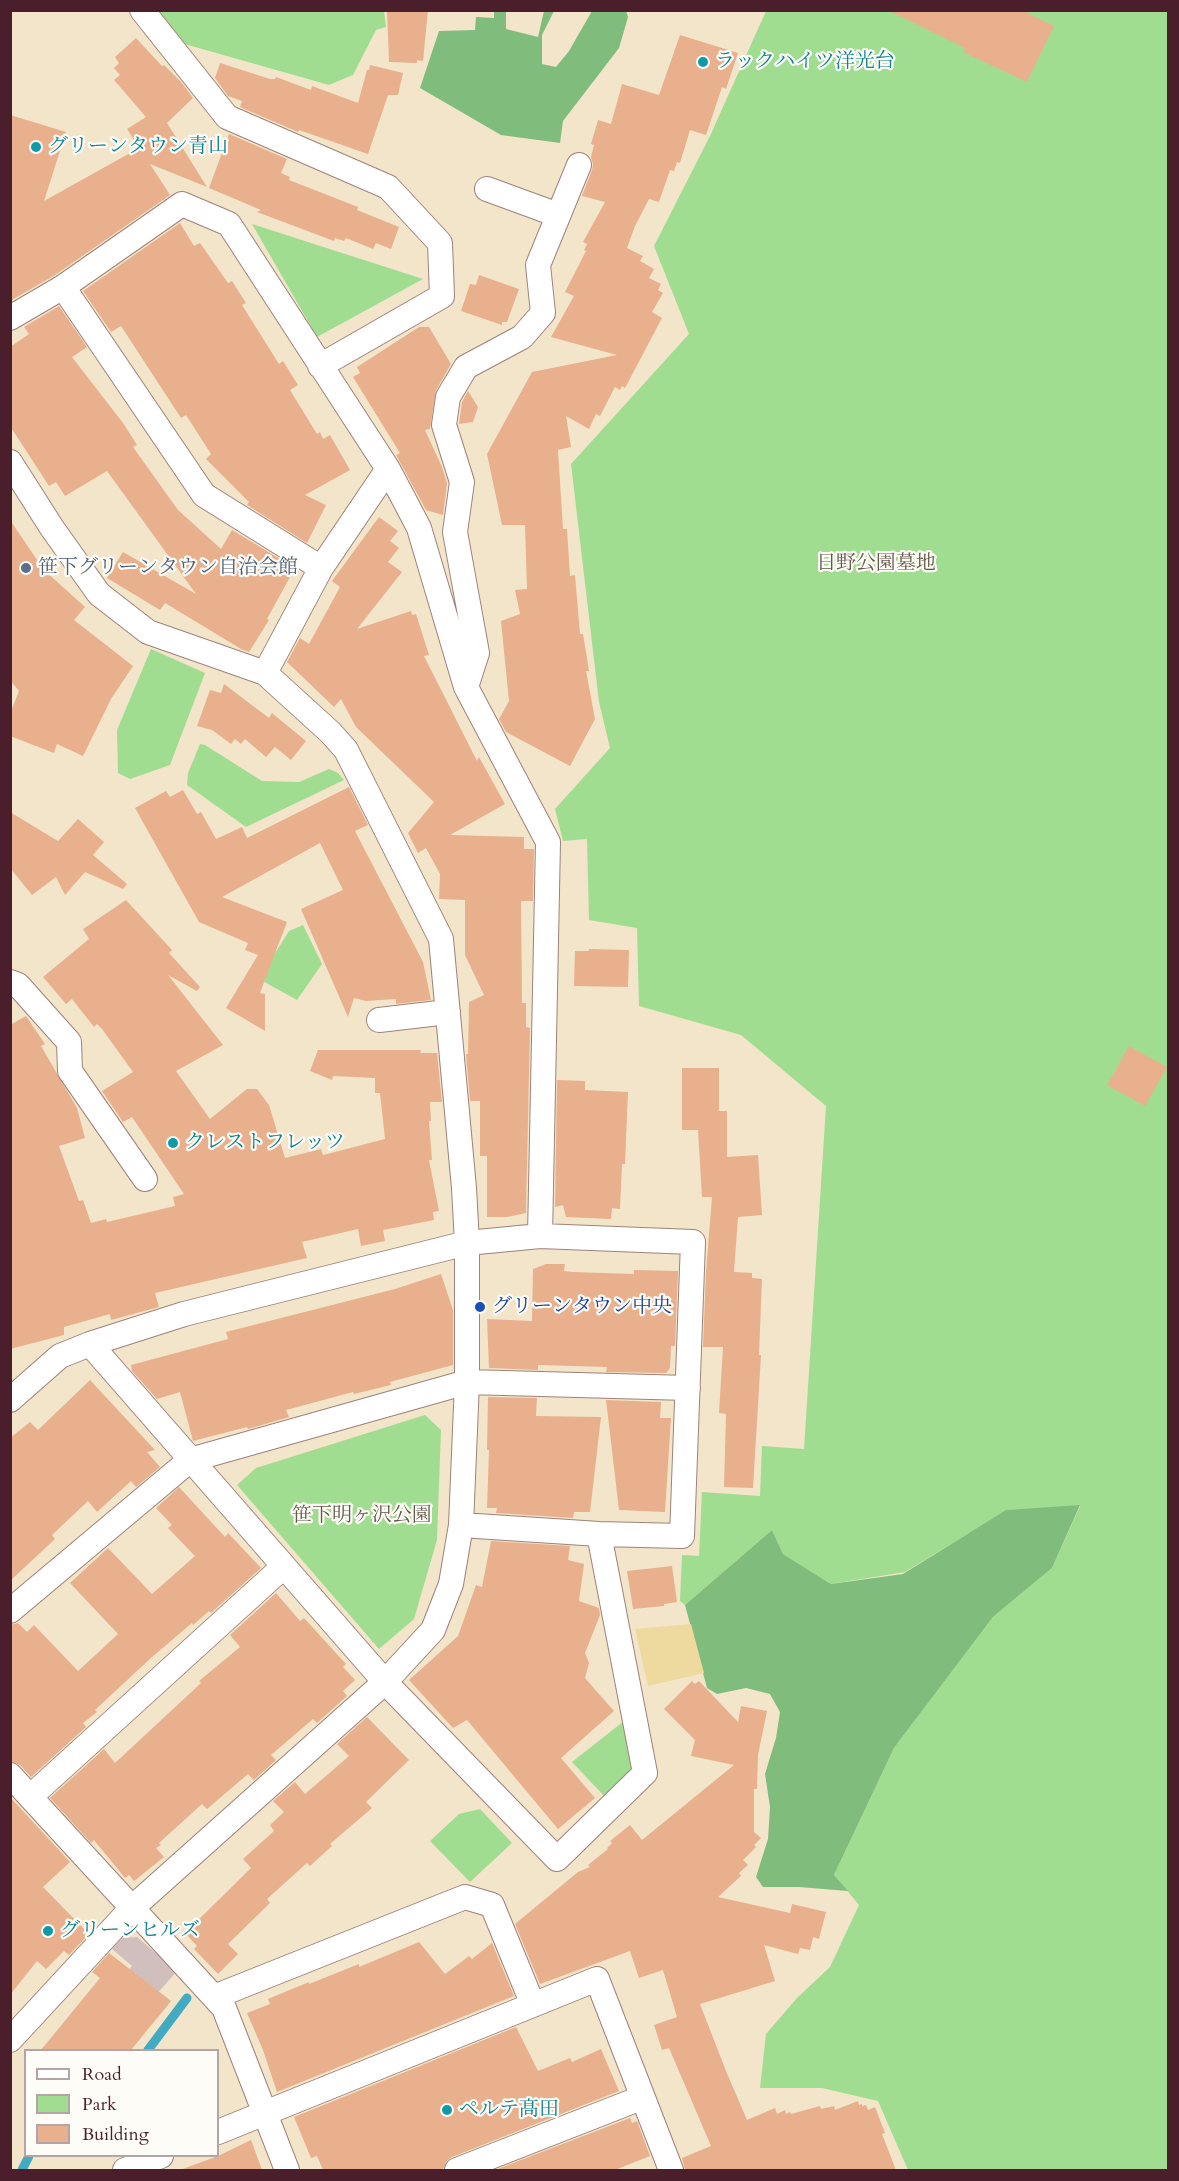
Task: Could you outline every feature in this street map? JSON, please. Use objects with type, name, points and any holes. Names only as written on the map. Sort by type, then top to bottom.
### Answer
[{"type":"street","points":[[142,10],[227,117],[387,187],[440,243],[442,296],[320,366]]},
{"type":"street","points":[[466,687],[477,653],[455,532],[462,482],[444,425],[448,398],[466,367],[522,337],[543,313],[538,265],[579,165]]},
{"type":"street","points":[[487,189],[558,216]]},
{"type":"street","points":[[10,318],[63,287],[182,204],[228,224],[388,469],[419,528],[466,687],[548,842],[540,1236]]},
{"type":"street","points":[[63,287],[204,495],[321,568]]},
{"type":"street","points":[[10,462],[52,528],[99,594],[148,632],[265,673],[331,733],[346,750],[441,939],[467,1242],[467,1382],[461,1525],[451,1584],[433,1630],[385,1682],[132,1908],[10,2040]]},
{"type":"street","points":[[265,673],[321,568],[388,469]]},
{"type":"street","points":[[10,982],[18,985],[69,1042],[70,1071],[145,1179]]},
{"type":"street","points":[[379,1020],[448,1012]]},
{"type":"street","points":[[10,1400],[60,1356],[90,1344],[184,1314],[467,1242],[540,1236],[693,1242],[682,1536],[599,1534],[461,1525]]},
{"type":"street","points":[[90,1344],[385,1682],[556,1859],[645,1773],[599,1534]]},
{"type":"street","points":[[10,1611],[190,1460],[467,1382],[688,1388]]},
{"type":"street","points":[[30,1797],[283,1567]]},
{"type":"street","points":[[10,1775],[224,2008],[287,2170]]},
{"type":"street","points":[[214,1997],[465,1897],[492,1905],[533,2005]]},
{"type":"street","points":[[219,2132],[597,1979],[641,2098],[671,2170]]},
{"type":"street","points":[[457,2170],[641,2098]]},
{"type":"street","points":[[125,2170],[158,2157]]},
{"type":"shaded area","points":[[137,1937],[177,1971],[156,1995],[168,2005],[152,2024],[119,1983],[132,1966],[112,1949],[122,1938]]},
{"type":"green space","points":[[154,11],[384,11],[386,27],[376,30],[353,75],[329,85],[181,43]]},
{"type":"green space","points":[[494,11],[506,11],[506,29],[538,37],[544,11],[554,11],[542,35],[542,64],[556,67],[569,51],[592,11],[626,11],[628,17],[619,48],[563,121],[560,143],[501,135],[420,88],[439,31],[475,30],[476,17],[494,18]]},
{"type":"green space","name":"日野公園墓地","points":[[766,11],[1168,11],[1168,2170],[908,2170],[878,2101],[822,2088],[760,2088],[766,2034],[797,1998],[830,1967],[859,1905],[834,1875],[894,1748],[993,1617],[1052,1568],[1080,1506],[1007,1510],[905,1572],[831,1584],[783,1554],[772,1530],[685,1605],[680,1601],[682,1555],[699,1556],[702,1492],[760,1496],[762,1446],[804,1449],[826,1106],[741,1035],[639,1006],[637,928],[589,920],[587,839],[563,841],[555,809],[610,748],[599,702],[571,464],[689,334],[654,246],[710,136]]},
{"type":"green space","points":[[252,224],[423,279],[317,337]]},
{"type":"green space","points":[[151,649],[205,673],[170,765],[130,779],[118,773],[117,730]]},
{"type":"green space","points":[[200,744],[262,781],[299,782],[329,769],[338,773],[344,780],[246,827],[187,785],[188,773]]},
{"type":"green space","points":[[303,925],[322,964],[297,1000],[259,979],[289,931]]},
{"type":"green space","name":"笹下明ヶ沢公園","points":[[425,1415],[441,1430],[437,1540],[414,1619],[379,1649],[237,1485],[256,1468]]},
{"type":"green space","points":[[1080,1505],[1052,1568],[993,1617],[894,1748],[834,1875],[848,1891],[763,1887],[756,1877],[768,1839],[770,1807],[765,1774],[776,1738],[780,1712],[770,1694],[746,1688],[717,1694],[707,1688],[685,1605],[772,1530],[783,1554],[831,1584],[903,1574],[1006,1510]]},
{"type":"green space","points":[[624,1721],[636,1769],[606,1798],[572,1762]]},
{"type":"green space","points":[[480,1809],[512,1843],[470,1882],[430,1841],[459,1814]]},
{"type":"sand","points":[[691,1624],[704,1673],[648,1686],[635,1629]]},
{"type":"building","points":[[387,10],[428,10],[423,61],[417,60],[417,63],[389,62]]},
{"type":"building","points":[[887,10],[1022,10],[1054,26],[1027,82],[963,52],[965,48]]},
{"type":"building","points":[[680,35],[738,53],[726,89],[722,87],[706,135],[690,130],[680,163],[677,162],[674,171],[670,170],[659,202],[649,199],[627,248],[643,256],[640,261],[654,269],[649,278],[661,284],[658,290],[663,293],[652,312],[662,318],[625,388],[622,386],[620,390],[615,387],[600,416],[596,414],[589,429],[566,416],[571,447],[558,450],[563,529],[567,529],[570,576],[575,575],[580,634],[583,634],[589,671],[586,671],[595,719],[570,766],[506,732],[499,719],[509,701],[501,621],[520,614],[515,590],[527,589],[525,525],[502,525],[487,454],[532,372],[617,355],[551,337],[574,296],[565,292],[586,251],[584,250],[587,244],[583,242],[605,202],[582,196],[592,170],[591,157],[594,145],[591,144],[598,120],[611,124],[622,84],[659,95]]},
{"type":"building","points":[[136,38],[162,66],[164,65],[182,83],[193,98],[167,123],[207,187],[150,164],[170,195],[55,275],[10,301],[10,115],[66,132],[44,201],[139,148],[127,129],[146,117],[114,80],[120,75],[114,68],[119,63],[115,57]]},
{"type":"building","points":[[220,63],[270,79],[276,77],[311,90],[312,86],[358,103],[370,65],[403,73],[398,95],[388,95],[368,154],[299,130],[298,132],[240,107],[242,101],[228,96],[215,78]]},
{"type":"building","points":[[229,134],[287,159],[281,173],[290,177],[289,180],[358,207],[357,210],[399,227],[391,249],[376,243],[373,249],[346,238],[344,241],[335,238],[334,241],[257,212],[261,210],[209,188]]},
{"type":"building","points":[[180,223],[194,246],[200,243],[228,283],[232,281],[246,303],[242,305],[279,364],[283,361],[298,385],[290,390],[317,434],[320,432],[323,439],[330,435],[350,470],[305,495],[326,505],[307,543],[247,505],[249,502],[206,459],[211,454],[186,415],[181,418],[121,326],[111,332],[83,291]]},
{"type":"building","points":[[479,275],[519,289],[507,322],[502,322],[502,325],[461,311],[470,284],[476,285]]},
{"type":"building","points":[[59,306],[87,347],[72,357],[123,423],[137,445],[133,447],[178,510],[221,549],[232,530],[295,568],[267,619],[269,620],[249,652],[165,603],[160,610],[107,578],[123,552],[196,594],[107,471],[65,496],[56,482],[49,486],[10,426],[10,347],[29,334],[24,327]]},
{"type":"building","points":[[419,327],[429,327],[451,364],[436,390],[430,429],[425,430],[447,483],[443,515],[426,510],[396,455],[400,453],[353,377],[360,373],[357,367]]},
{"type":"building","points":[[468,391],[478,407],[473,422],[459,424],[462,402]]},
{"type":"building","points":[[379,517],[398,531],[390,541],[399,548],[388,562],[402,572],[357,629],[411,611],[412,615],[416,614],[429,655],[424,656],[477,761],[479,757],[505,804],[450,835],[524,837],[524,849],[534,849],[533,901],[521,901],[522,1003],[526,1003],[526,1027],[530,1028],[526,1213],[507,1217],[487,1217],[487,1156],[480,1156],[480,1101],[470,1101],[466,1054],[468,1054],[469,1002],[484,995],[465,955],[465,900],[439,899],[440,874],[426,848],[418,853],[408,833],[434,802],[356,727],[341,699],[334,707],[287,662],[300,638],[309,644],[340,587],[332,581]]},
{"type":"building","points":[[10,520],[44,570],[85,607],[74,620],[133,666],[111,699],[83,756],[57,744],[54,753],[10,736],[10,714],[19,691],[10,680]]},
{"type":"building","points":[[224,684],[269,718],[272,713],[306,741],[291,760],[275,747],[266,757],[245,739],[241,744],[235,739],[231,744],[212,730],[197,726],[210,690],[221,693]]},
{"type":"building","points":[[349,787],[368,825],[355,831],[423,962],[431,1000],[396,1004],[396,999],[366,1001],[354,998],[348,1017],[301,909],[343,890],[320,843],[222,897],[287,922],[260,993],[265,994],[265,1031],[226,1008],[258,955],[245,950],[248,943],[199,922],[135,808],[166,791],[170,797],[183,790],[197,814],[201,812],[216,839],[242,827],[247,838]]},
{"type":"building","points":[[10,812],[58,841],[78,819],[104,842],[93,855],[127,884],[123,889],[85,872],[65,895],[56,877],[32,895],[10,868]]},
{"type":"building","points":[[126,900],[172,950],[169,953],[200,987],[197,991],[168,975],[223,1045],[176,1071],[210,1119],[247,1089],[257,1089],[269,1105],[285,1158],[321,1149],[323,1155],[385,1139],[380,1093],[375,1093],[375,1078],[333,1076],[332,1080],[310,1071],[318,1050],[421,1050],[420,1053],[437,1053],[442,1102],[430,1102],[432,1160],[429,1160],[439,1211],[433,1212],[434,1220],[383,1230],[385,1241],[361,1246],[358,1229],[302,1242],[307,1258],[155,1293],[159,1307],[111,1320],[110,1314],[64,1327],[64,1335],[10,1349],[10,1025],[26,1016],[45,1044],[41,1046],[77,1108],[85,1138],[59,1146],[79,1201],[83,1200],[91,1223],[106,1219],[107,1222],[175,1206],[173,1197],[184,1194],[132,1117],[123,1122],[102,1091],[133,1072],[102,1029],[97,1024],[94,1027],[72,999],[66,1004],[43,977],[89,939],[83,929]]},
{"type":"building","points":[[589,949],[629,950],[628,987],[574,986],[575,951],[589,951]]},
{"type":"building","points":[[1129,1046],[1167,1067],[1145,1106],[1107,1085]]},
{"type":"building","points":[[682,1068],[719,1068],[719,1111],[727,1111],[727,1157],[758,1155],[762,1215],[738,1217],[734,1272],[752,1273],[752,1278],[762,1279],[759,1355],[761,1355],[753,1488],[724,1487],[726,1414],[719,1413],[723,1347],[703,1347],[712,1197],[702,1197],[698,1130],[682,1130]]},
{"type":"building","points":[[557,1080],[585,1081],[585,1090],[628,1092],[625,1164],[622,1164],[620,1209],[612,1208],[611,1219],[566,1217],[563,1205],[555,1207]]},
{"type":"building","points":[[546,1264],[565,1264],[564,1271],[573,1272],[634,1274],[634,1270],[678,1271],[675,1346],[671,1346],[670,1368],[666,1373],[606,1372],[607,1367],[538,1365],[538,1370],[489,1368],[487,1319],[532,1321],[533,1269]]},
{"type":"building","points":[[441,1274],[453,1310],[453,1365],[390,1382],[391,1385],[354,1394],[353,1392],[286,1410],[289,1417],[193,1441],[180,1392],[157,1399],[132,1371],[131,1365],[228,1339],[226,1332],[395,1289]]},
{"type":"building","points":[[90,1380],[155,1450],[147,1452],[160,1467],[136,1487],[131,1481],[97,1512],[88,1501],[52,1535],[55,1539],[10,1581],[10,1438],[30,1422],[38,1430]]},
{"type":"building","points":[[488,1397],[537,1398],[536,1416],[601,1417],[590,1512],[574,1512],[573,1518],[496,1513],[497,1508],[487,1508]]},
{"type":"building","points":[[606,1400],[661,1402],[660,1418],[671,1418],[665,1512],[619,1510]]},
{"type":"building","points":[[179,1487],[225,1537],[228,1533],[261,1568],[211,1613],[209,1611],[193,1625],[192,1623],[152,1657],[95,1710],[97,1712],[83,1723],[86,1727],[31,1777],[20,1765],[10,1761],[10,1625],[18,1623],[27,1632],[34,1625],[78,1671],[118,1634],[70,1583],[108,1548],[152,1594],[195,1556],[168,1528],[172,1525],[156,1508]]},
{"type":"building","points":[[491,1541],[570,1546],[568,1560],[584,1564],[579,1601],[599,1608],[600,1615],[585,1653],[589,1663],[585,1678],[614,1711],[561,1758],[595,1798],[558,1829],[467,1720],[453,1728],[409,1680],[458,1636],[476,1585],[482,1587]]},
{"type":"building","points":[[672,1566],[677,1602],[664,1604],[664,1606],[633,1609],[627,1571]]},
{"type":"building","points":[[276,1593],[300,1621],[304,1618],[346,1664],[343,1667],[355,1680],[343,1691],[347,1696],[317,1723],[313,1719],[271,1755],[276,1760],[254,1780],[248,1774],[207,1809],[202,1804],[159,1843],[161,1845],[156,1848],[164,1857],[134,1881],[129,1875],[125,1878],[94,1840],[91,1843],[50,1798],[104,1749],[115,1763],[201,1683],[199,1681],[240,1647],[230,1635]]},
{"type":"building","points":[[692,1681],[695,1684],[699,1681],[738,1722],[741,1706],[767,1711],[758,1755],[757,1789],[754,1789],[754,1832],[761,1838],[754,1845],[756,1847],[743,1860],[748,1865],[739,1873],[741,1876],[718,1897],[790,1913],[792,1904],[826,1912],[819,1939],[813,1937],[810,1950],[800,1948],[798,1954],[764,1945],[775,1981],[700,2004],[726,2071],[747,2120],[775,2108],[777,2114],[785,2110],[786,2114],[790,2112],[791,2114],[820,2106],[821,2109],[834,2106],[835,2110],[858,2101],[859,2105],[866,2105],[868,2110],[875,2107],[885,2133],[882,2134],[896,2170],[685,2170],[682,2158],[711,2146],[669,2048],[662,2050],[654,2025],[677,2017],[663,1970],[639,1978],[630,1951],[540,1984],[515,1924],[578,1872],[590,1867],[588,1865],[608,1849],[612,1843],[610,1841],[630,1825],[642,1840],[734,1765],[691,1756],[695,1740],[664,1709]]},
{"type":"building","points":[[367,1717],[409,1760],[366,1802],[372,1808],[330,1844],[332,1846],[310,1866],[307,1863],[267,1899],[270,1903],[228,1944],[238,1954],[218,1974],[194,1949],[197,1946],[185,1933],[251,1868],[243,1859],[274,1831],[270,1825],[284,1812],[273,1801],[295,1782],[305,1794],[349,1756],[337,1744]]},
{"type":"building","points":[[10,1797],[70,1862],[43,1887],[85,1930],[82,1933],[87,1936],[69,1955],[64,1951],[46,1969],[37,1961],[10,1995]]},
{"type":"building","points":[[419,1942],[445,1974],[469,1956],[472,1959],[492,1943],[514,1996],[277,2092],[263,2050],[247,2013],[270,2004],[268,1999],[309,1982],[309,1984],[359,1964],[359,1967]]},
{"type":"building","points":[[109,1953],[171,2001],[132,2049],[42,2049],[100,1978],[92,1972]]},
{"type":"building","points":[[516,2027],[538,2071],[570,2058],[572,2062],[601,2049],[619,2091],[452,2157],[446,2162],[443,2170],[323,2170],[317,2156],[311,2158],[294,2117]]},
{"type":"building","points":[[630,2118],[632,2123],[637,2121],[650,2156],[615,2170],[495,2170]]},
{"type":"building","points":[[251,2140],[262,2170],[180,2170],[219,2156]]},
{"type":"waterway","points":[[149,2049],[187,1998]]},
{"type":"waterway","points":[[22,2170],[28,2157]]},
{"type":"place","name":"ラックハイツ洋光台","points":[[703,62]]},
{"type":"place","name":"グリーンタウン青山","points":[[36,147]]},
{"type":"place","name":"笹下グリーンタウン自治会館","points":[[26,568]]},
{"type":"place","name":"クレストフレッツ","points":[[173,1143]]},
{"type":"place","name":"グリーンタウン中央","points":[[480,1307]]},
{"type":"place","name":"グリーンヒルズ","points":[[48,1931]]},
{"type":"place","name":"ペルテ髙田","points":[[447,2110]]}]
